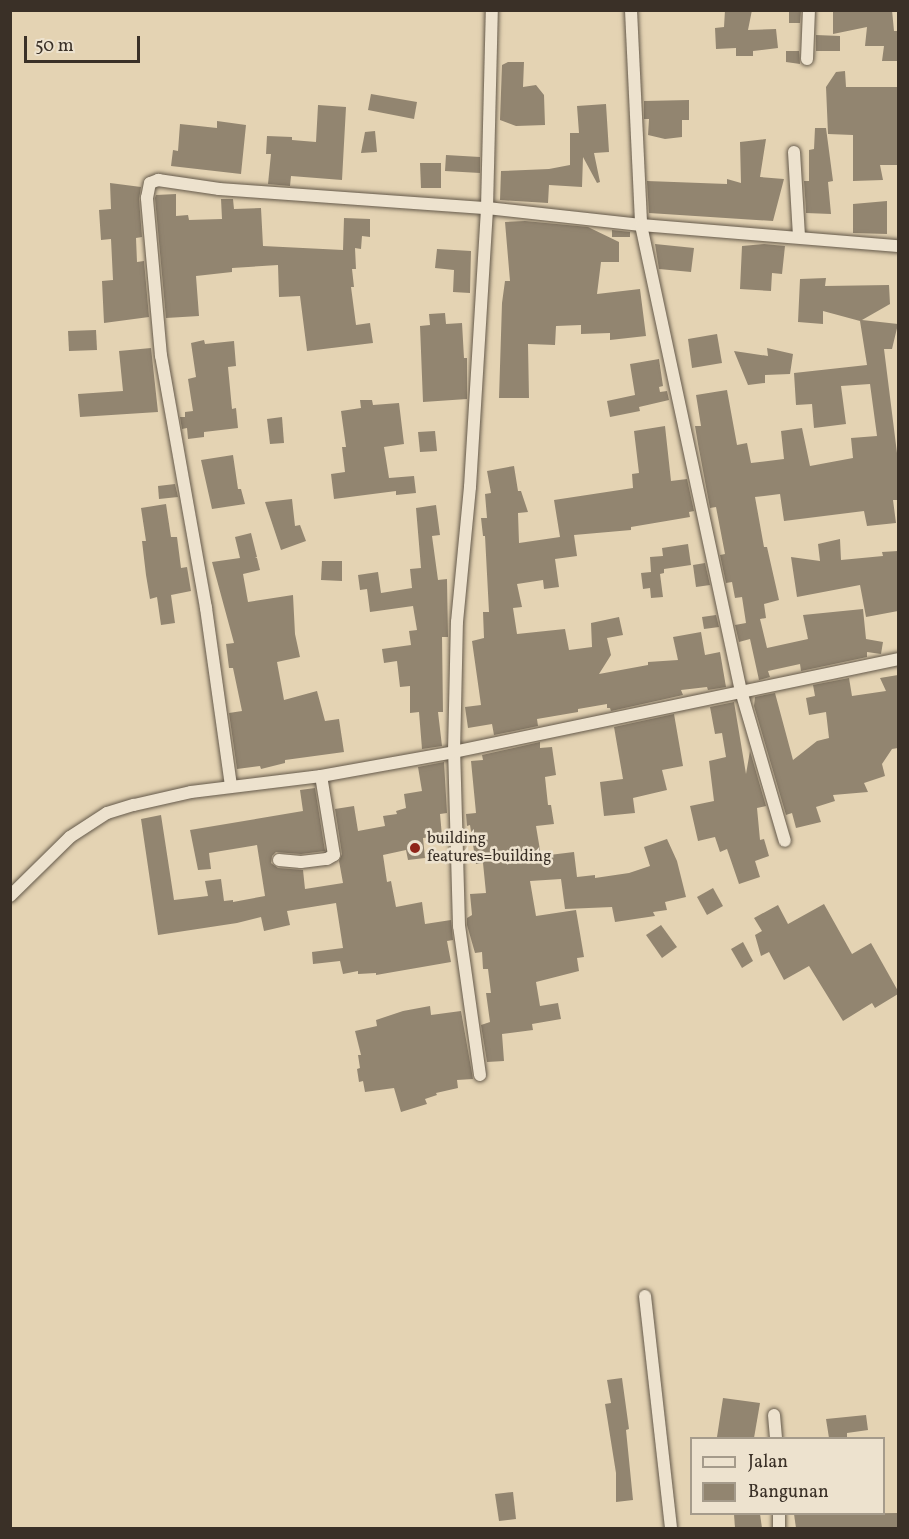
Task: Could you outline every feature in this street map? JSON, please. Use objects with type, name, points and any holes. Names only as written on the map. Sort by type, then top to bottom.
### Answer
[{"type":"street","points":[[480,1075],[459,926],[454,752],[455,663],[472,457],[487,208],[492,10]]},
{"type":"street","points":[[631,10],[641,225],[741,691],[786,841]]},
{"type":"street","points":[[807,59],[808,10]]},
{"type":"street","points":[[794,152],[799,236]]},
{"type":"street","points":[[231,786],[206,608],[161,356],[147,198],[150,183],[158,180],[219,189],[487,208],[641,225],[799,236],[898,246]]},
{"type":"street","points":[[10,896],[70,837],[107,813],[191,792],[321,776],[454,752],[898,659]]},
{"type":"street","points":[[279,860],[300,862],[327,859],[334,855],[321,776]]},
{"type":"street","points":[[645,1296],[671,1528]]},
{"type":"street","points":[[774,1415],[776,1437]]},
{"type":"building","points":[[725,10],[752,10],[748,30],[776,29],[778,48],[753,51],[753,56],[736,56],[736,48],[716,49],[715,28],[724,27]]},
{"type":"building","points":[[789,10],[801,10],[800,23],[789,23]]},
{"type":"building","points":[[833,10],[892,10],[894,31],[898,31],[898,61],[882,61],[884,46],[865,46],[867,27],[833,34]]},
{"type":"building","points":[[816,35],[840,36],[840,51],[816,51]]},
{"type":"building","points":[[786,51],[799,51],[800,64],[786,62]]},
{"type":"building","points":[[508,62],[524,62],[523,87],[536,85],[544,95],[545,125],[516,126],[500,120],[502,65]]},
{"type":"building","points":[[845,71],[846,87],[898,87],[897,165],[880,165],[883,180],[853,181],[853,135],[828,134],[826,87],[836,72]]},
{"type":"building","points":[[371,94],[417,102],[414,119],[368,110]]},
{"type":"building","points":[[689,100],[689,120],[682,120],[682,137],[665,139],[648,135],[649,119],[644,119],[644,101]]},
{"type":"building","points":[[606,104],[609,152],[594,153],[600,182],[597,183],[583,157],[582,187],[549,185],[548,203],[500,200],[501,171],[549,169],[570,165],[570,133],[579,133],[577,106]]},
{"type":"building","points":[[318,105],[346,107],[342,180],[291,176],[290,186],[268,184],[271,154],[266,154],[267,136],[292,137],[292,140],[316,142]]},
{"type":"building","points":[[217,121],[246,125],[241,174],[171,166],[173,150],[178,151],[180,124],[217,128]]},
{"type":"building","points":[[815,128],[826,128],[833,181],[828,182],[831,214],[806,213],[804,181],[809,181],[809,150],[814,149]]},
{"type":"building","points":[[375,131],[377,152],[361,153],[365,132]]},
{"type":"building","points":[[766,139],[760,177],[784,179],[773,221],[649,213],[647,181],[727,184],[727,179],[741,183],[740,142]]},
{"type":"building","points":[[446,155],[480,157],[480,173],[445,171]]},
{"type":"building","points":[[420,163],[441,163],[441,188],[421,188]]},
{"type":"building","points":[[110,183],[141,187],[139,199],[142,237],[136,238],[137,262],[144,261],[149,317],[104,323],[102,281],[113,280],[111,239],[101,240],[99,210],[111,209]]},
{"type":"building","points":[[176,194],[176,216],[188,215],[189,220],[222,219],[221,199],[233,199],[234,209],[261,208],[263,246],[343,250],[344,218],[370,219],[370,237],[362,236],[361,249],[355,248],[356,269],[352,269],[354,287],[351,287],[356,325],[370,323],[373,343],[307,351],[300,296],[279,297],[278,265],[232,268],[232,272],[196,276],[199,316],[166,318],[155,198],[156,195]]},
{"type":"building","points":[[887,201],[887,234],[853,233],[853,204]]},
{"type":"building","points":[[525,221],[588,227],[619,242],[619,262],[601,262],[597,294],[640,289],[646,336],[610,340],[610,333],[581,334],[581,325],[556,326],[555,345],[528,344],[529,398],[499,398],[502,303],[505,281],[510,281],[505,222]]},
{"type":"building","points":[[612,230],[630,232],[630,237],[612,237]]},
{"type":"building","points":[[655,244],[694,248],[691,272],[659,269]]},
{"type":"building","points":[[764,244],[785,246],[782,274],[772,273],[771,291],[740,289],[742,246]]},
{"type":"building","points":[[437,249],[471,251],[470,293],[453,292],[454,270],[435,268]]},
{"type":"building","points":[[826,278],[825,286],[889,285],[890,304],[862,320],[898,324],[892,349],[884,349],[898,461],[898,500],[893,500],[896,523],[867,526],[864,511],[784,521],[780,494],[755,497],[764,547],[767,547],[779,600],[764,604],[766,618],[760,619],[767,648],[808,639],[803,615],[863,609],[866,639],[883,642],[881,654],[867,652],[867,657],[801,671],[800,664],[768,671],[770,677],[759,680],[750,639],[739,642],[735,625],[746,623],[742,597],[735,598],[732,582],[726,583],[720,555],[725,554],[716,507],[710,508],[695,426],[701,426],[696,395],[727,390],[737,445],[747,443],[751,463],[784,459],[781,431],[802,428],[810,466],[853,458],[851,438],[877,436],[870,384],[841,386],[846,424],[814,428],[812,404],[796,405],[794,373],[867,365],[860,321],[823,311],[823,324],[798,322],[800,279]]},
{"type":"building","points":[[445,313],[446,324],[462,323],[464,358],[467,358],[467,399],[423,402],[420,326],[430,325],[429,314]]},
{"type":"building","points":[[96,330],[97,350],[69,351],[68,331]]},
{"type":"building","points":[[717,334],[722,363],[692,368],[688,339]]},
{"type":"building","points":[[204,340],[205,344],[234,341],[236,366],[228,367],[232,409],[236,408],[238,428],[204,432],[204,437],[188,439],[187,428],[182,429],[180,417],[185,417],[185,412],[193,411],[188,379],[196,377],[191,343]]},
{"type":"building","points":[[151,348],[158,412],[80,417],[78,394],[123,391],[119,351]]},
{"type":"building","points":[[767,348],[793,354],[790,374],[765,375],[765,383],[748,385],[734,351],[768,356]]},
{"type":"building","points":[[659,359],[663,386],[659,387],[660,392],[667,391],[669,400],[639,407],[640,411],[610,417],[607,401],[635,395],[630,364]]},
{"type":"building","points":[[360,400],[372,400],[373,405],[399,403],[404,444],[384,447],[389,478],[414,476],[416,493],[396,495],[396,491],[334,499],[331,474],[345,472],[342,447],[346,447],[341,411],[361,408]]},
{"type":"building","points":[[282,417],[284,443],[270,444],[267,419]]},
{"type":"building","points":[[665,426],[671,481],[687,479],[694,511],[689,512],[690,517],[631,527],[631,530],[574,535],[577,556],[555,559],[559,587],[544,589],[543,580],[517,584],[522,607],[513,608],[517,634],[565,629],[569,650],[592,647],[591,623],[619,617],[623,635],[607,638],[611,655],[599,674],[648,665],[648,662],[678,660],[673,637],[701,632],[705,655],[720,652],[726,687],[681,690],[683,695],[611,711],[607,708],[607,704],[578,709],[578,712],[537,719],[538,726],[494,735],[492,724],[468,728],[465,707],[481,705],[472,641],[484,638],[483,612],[489,612],[485,536],[483,536],[481,518],[487,518],[485,494],[491,493],[487,471],[514,466],[518,491],[521,491],[528,512],[518,513],[519,543],[560,537],[554,500],[633,488],[632,474],[639,473],[634,431]]},
{"type":"building","points":[[435,431],[437,451],[420,452],[418,432]]},
{"type":"building","points":[[233,455],[238,489],[241,489],[245,504],[212,509],[201,460]]},
{"type":"building","points":[[175,484],[178,497],[159,499],[158,486]]},
{"type":"building","points":[[292,499],[295,526],[300,525],[306,541],[281,550],[265,502]]},
{"type":"building","points":[[166,504],[171,537],[177,537],[181,568],[187,567],[191,591],[171,595],[175,623],[161,625],[157,597],[150,599],[142,541],[146,541],[141,508]]},
{"type":"building","points":[[436,505],[440,535],[432,536],[438,580],[447,579],[448,637],[442,637],[443,712],[438,712],[442,746],[422,749],[419,712],[410,713],[410,686],[400,687],[397,661],[384,663],[382,649],[411,645],[409,631],[417,630],[413,606],[370,612],[367,589],[360,590],[358,575],[378,572],[381,593],[412,588],[410,569],[421,568],[416,508]]},
{"type":"building","points":[[251,533],[257,557],[255,558],[257,558],[260,570],[243,574],[248,602],[293,595],[295,634],[300,657],[277,662],[284,700],[317,691],[325,721],[339,719],[344,752],[285,760],[285,763],[261,769],[260,766],[237,769],[229,713],[242,711],[233,668],[229,668],[226,644],[234,643],[212,562],[240,558],[235,537]]},
{"type":"building","points":[[840,539],[841,560],[883,556],[882,552],[898,551],[898,611],[866,617],[860,585],[797,597],[791,557],[820,561],[818,544]]},
{"type":"building","points":[[688,544],[691,565],[664,569],[664,573],[660,574],[663,597],[651,598],[650,588],[643,589],[641,573],[651,572],[650,557],[663,556],[662,548]]},
{"type":"building","points":[[322,561],[342,561],[342,581],[321,580]]},
{"type":"building","points":[[705,563],[710,585],[696,587],[693,565]]},
{"type":"building","points":[[716,615],[719,627],[704,629],[702,617]]},
{"type":"building","points":[[898,675],[898,748],[892,749],[882,764],[885,776],[864,783],[868,792],[833,795],[835,801],[816,807],[821,822],[796,828],[792,813],[786,815],[754,706],[755,697],[775,693],[793,760],[817,741],[829,738],[826,712],[809,715],[806,698],[815,696],[813,685],[849,678],[852,696],[886,691],[880,678]]},
{"type":"building","points":[[734,702],[746,774],[750,751],[766,806],[757,808],[760,840],[764,839],[769,856],[755,861],[760,877],[739,884],[727,849],[720,852],[715,837],[698,841],[690,806],[714,801],[709,761],[726,757],[722,733],[715,734],[710,707]]},
{"type":"building","points":[[674,714],[683,766],[662,770],[667,790],[633,798],[635,813],[604,816],[600,782],[623,779],[614,727]]},
{"type":"building","points":[[540,742],[540,748],[552,747],[556,775],[545,777],[548,805],[551,805],[554,824],[536,826],[541,856],[574,852],[577,877],[595,875],[595,878],[629,873],[650,866],[644,847],[667,839],[677,861],[686,897],[665,902],[667,910],[653,912],[655,916],[615,922],[612,907],[565,909],[561,879],[530,881],[536,916],[576,910],[584,957],[577,958],[579,971],[536,982],[540,1006],[558,1003],[561,1019],[532,1024],[533,1030],[502,1034],[504,1061],[487,1062],[481,1025],[490,1022],[486,993],[491,993],[488,969],[483,969],[482,952],[475,953],[467,925],[467,918],[472,915],[470,894],[486,893],[483,863],[476,864],[470,825],[467,826],[466,814],[476,813],[471,761],[483,760],[482,755]]},
{"type":"building","points":[[444,762],[447,813],[440,814],[442,836],[423,838],[425,858],[408,860],[406,850],[383,855],[387,882],[391,881],[396,907],[422,902],[425,924],[451,920],[453,940],[447,941],[451,962],[376,975],[376,973],[358,974],[358,971],[343,974],[340,961],[313,964],[312,952],[343,948],[336,903],[287,911],[290,925],[264,931],[261,917],[158,935],[141,819],[161,815],[174,900],[208,896],[205,881],[221,879],[224,901],[233,900],[233,902],[265,896],[257,845],[209,853],[211,869],[198,870],[190,830],[303,811],[300,790],[315,788],[325,851],[301,854],[276,852],[272,856],[271,863],[278,868],[303,870],[305,889],[343,883],[339,861],[342,854],[335,809],[354,806],[358,831],[385,826],[383,816],[397,814],[396,811],[406,808],[404,794],[422,791],[418,767]]},
{"type":"building","points":[[713,888],[723,906],[707,915],[697,897]]},
{"type":"building","points":[[824,904],[852,954],[871,943],[898,991],[898,994],[875,1008],[872,1003],[843,1021],[809,966],[784,980],[769,952],[761,956],[755,935],[762,931],[754,918],[778,905],[788,924]]},
{"type":"building","points":[[661,925],[677,947],[662,958],[646,935]]},
{"type":"building","points":[[743,942],[753,961],[742,968],[731,949]]},
{"type":"building","points":[[430,1006],[431,1015],[461,1011],[473,1079],[457,1080],[458,1088],[436,1093],[437,1095],[425,1099],[427,1104],[401,1112],[394,1088],[365,1092],[363,1081],[359,1082],[358,1055],[361,1055],[355,1031],[377,1026],[376,1020],[403,1011]]},
{"type":"building","points":[[622,1378],[629,1429],[626,1430],[633,1500],[616,1502],[616,1473],[605,1404],[611,1403],[607,1380]]},
{"type":"building","points":[[723,1398],[760,1403],[754,1437],[717,1437]]},
{"type":"building","points":[[866,1415],[868,1430],[847,1433],[847,1437],[829,1437],[826,1419]]},
{"type":"building","points":[[513,1492],[516,1519],[499,1521],[495,1494]]},
{"type":"building","points":[[885,1513],[898,1513],[898,1528],[796,1528],[794,1515],[885,1515]]},
{"type":"building","points":[[734,1515],[760,1515],[762,1528],[735,1528]]},
{"type":"place","name":"building features=building","points":[[415,848]]}]
